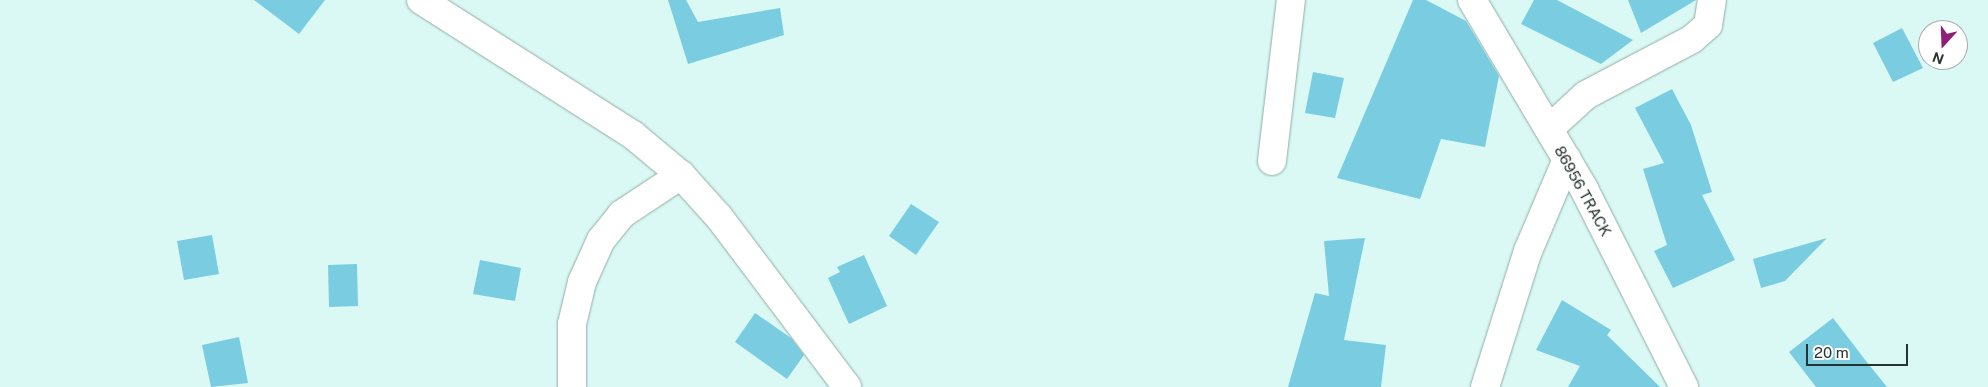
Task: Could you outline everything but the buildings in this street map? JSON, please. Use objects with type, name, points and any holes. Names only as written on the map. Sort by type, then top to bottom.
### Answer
[{"type":"street","points":[[421,0],[633,136],[681,175],[719,217],[847,387]]},
{"type":"street","points":[[1272,161],[1291,0]]},
{"type":"street","name":"86956 TRACK","points":[[1472,0],[1567,159],[1684,387]]},
{"type":"street","points":[[1549,129],[1586,95],[1692,39],[1708,25],[1712,0]]},
{"type":"street","points":[[1485,387],[1528,251],[1567,159]]},
{"type":"street","points":[[572,387],[572,324],[582,282],[601,240],[622,214],[681,175]]}]
